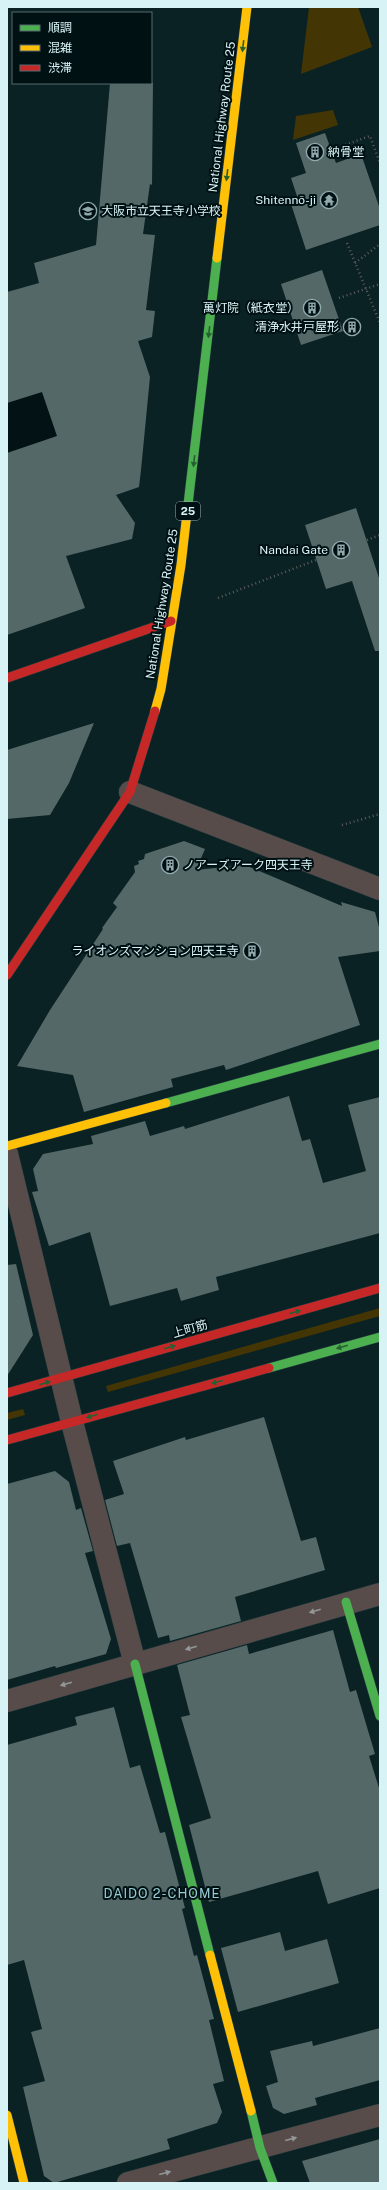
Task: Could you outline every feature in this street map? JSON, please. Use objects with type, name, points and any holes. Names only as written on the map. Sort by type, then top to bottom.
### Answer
[{"type":"main road","name":"National Highway Route 25","points":[[7,975],[130,792],[161,689],[182,557],[247,7]]},
{"type":"main road","points":[[7,678],[171,621]]},
{"type":"main road","points":[[7,1146],[380,1044]]},
{"type":"main road","name":"上町筋","points":[[7,1393],[380,1288]]},
{"type":"main road","points":[[7,1440],[380,1337]]},
{"type":"main road","points":[[346,1602],[380,1716]]},
{"type":"main road","points":[[135,1664],[260,2148],[273,2183]]},
{"type":"main road","points":[[7,2115],[24,2183]]},
{"type":"street","points":[[130,792],[380,888]]},
{"type":"street","points":[[7,1154],[72,1422],[135,1664]]},
{"type":"street","points":[[7,1701],[346,1602],[380,1594]]},
{"type":"street","points":[[132,2182],[380,2115]]},
{"type":"path","points":[[334,149],[370,136],[380,163]]},
{"type":"path","points":[[347,243],[380,323]]},
{"type":"path","points":[[355,263],[380,244]]},
{"type":"path","points":[[339,298],[380,284]]},
{"type":"path","points":[[366,540],[380,535]]},
{"type":"path","points":[[218,598],[316,560]]},
{"type":"path","points":[[342,825],[380,814]]},
{"type":"shaded area","points":[[309,7],[358,7],[372,47],[301,74]]},
{"type":"shaded area","points":[[333,110],[338,125],[293,140],[296,116]]},
{"type":"shaded area","points":[[42,392],[57,436],[7,453],[7,403]]},
{"type":"shaded area","points":[[380,1308],[380,1316],[108,1392],[106,1386]]},
{"type":"shaded area","points":[[23,1409],[25,1415],[7,1420],[7,1413]]},
{"type":"building","points":[[153,83],[152,185],[150,184],[143,234],[155,235],[146,310],[155,311],[152,337],[138,341],[150,377],[139,487],[116,495],[135,523],[132,539],[66,556],[85,608],[7,635],[7,453],[57,436],[42,392],[7,403],[7,292],[39,283],[34,263],[96,245],[110,84]]},
{"type":"building","points":[[325,133],[336,163],[361,154],[380,209],[380,225],[306,250],[291,204],[299,202],[291,178],[306,173],[296,143]]},
{"type":"building","name":"萬灯院（紙衣堂）","points":[[322,270],[343,331],[301,345],[281,284]]},
{"type":"building","name":"Nandai Gate","points":[[356,508],[380,581],[380,651],[375,651],[352,581],[326,589],[305,525]]},
{"type":"building","points":[[94,723],[69,783],[50,815],[7,819],[7,750]]},
{"type":"building","points":[[184,841],[205,849],[196,870],[245,865],[342,906],[341,902],[375,912],[380,931],[380,951],[338,957],[360,1025],[226,1070],[224,1065],[171,1079],[173,1087],[84,1112],[73,1075],[17,1066],[50,1010],[117,907],[113,903],[135,872],[134,866],[139,864],[138,861],[144,859],[145,854]]},
{"type":"building","points":[[289,1096],[302,1141],[310,1139],[323,1183],[366,1171],[348,1105],[380,1097],[380,1233],[216,1277],[219,1290],[181,1301],[177,1288],[110,1306],[90,1232],[49,1246],[32,1192],[38,1191],[33,1169],[43,1154],[93,1144],[91,1136],[145,1121],[150,1136],[184,1126],[185,1129]]},
{"type":"building","points":[[16,1264],[33,1335],[7,1376],[7,1265]]},
{"type":"building","points":[[264,1417],[301,1541],[316,1537],[325,1570],[235,1597],[241,1621],[170,1641],[169,1635],[158,1638],[130,1543],[117,1546],[105,1500],[124,1494],[113,1461],[185,1437],[186,1440]]},
{"type":"building","points":[[55,1471],[69,1482],[76,1510],[81,1508],[93,1551],[85,1553],[111,1639],[106,1654],[56,1668],[55,1666],[7,1680],[7,1484]]},
{"type":"building","points":[[333,1630],[350,1692],[356,1690],[375,1754],[369,1756],[380,1791],[380,1888],[328,1904],[318,1871],[209,1902],[189,1825],[211,1818],[181,1717],[190,1715],[177,1665],[247,1645],[249,1654]]},
{"type":"building","points":[[114,1707],[130,1768],[140,1765],[160,1833],[165,1832],[185,1908],[182,1909],[194,1956],[197,1955],[214,2019],[209,2020],[224,2081],[213,2084],[222,2112],[217,2123],[167,2139],[170,2149],[54,2183],[44,2176],[23,2087],[45,2081],[31,2032],[42,2029],[24,1960],[7,1965],[7,1745],[77,1725],[75,1717]]},
{"type":"building","points":[[280,1932],[285,1951],[327,1939],[339,1983],[238,2012],[221,1948]]},
{"type":"building","points":[[380,2028],[380,2080],[315,2098],[317,2105],[284,2114],[273,2108],[266,2086],[278,2082],[270,2051],[312,2041],[313,2046]]},
{"type":"building","points":[[380,2139],[380,2183],[310,2183],[302,2161]]},
{"type":"traffic: fast","points":[[187,513],[217,258]]},
{"type":"traffic: fast","points":[[166,1103],[380,1044]]},
{"type":"traffic: fast","points":[[269,1368],[380,1337]]},
{"type":"traffic: fast","points":[[346,1602],[380,1716]]},
{"type":"traffic: fast","points":[[135,1664],[210,1955]]},
{"type":"traffic: fast","points":[[251,2111],[260,2148],[273,2183]]},
{"type":"traffic: slow","points":[[217,258],[247,7]]},
{"type":"traffic: slow","points":[[155,711],[161,689],[181,565],[187,513]]},
{"type":"traffic: slow","points":[[7,1146],[166,1103]]},
{"type":"traffic: slow","points":[[210,1955],[251,2111]]},
{"type":"traffic: slow","points":[[7,2115],[24,2183]]},
{"type":"traffic: jam","points":[[7,678],[171,621]]},
{"type":"traffic: jam","points":[[7,975],[130,792],[155,711]]},
{"type":"traffic: jam","points":[[7,1393],[380,1288]]},
{"type":"traffic: jam","points":[[7,1440],[269,1368]]},
{"type":"place","name":"納骨堂","points":[[315,152]]},
{"type":"place","name":"Shitennō-ji","points":[[329,200]]},
{"type":"place","name":"大阪市立天王寺小学校","points":[[88,211]]},
{"type":"place","name":"萬灯院（紙衣堂）","points":[[312,308]]},
{"type":"place","name":"清浄水井戸屋形","points":[[352,327]]},
{"type":"place","name":"Nandai Gate","points":[[341,550]]},
{"type":"place","name":"ノアーズアーク四天王寺","points":[[170,865]]},
{"type":"place","name":"ライオンズマンション四天王寺","points":[[252,951]]},
{"type":"district","name":"DAIDO 2-CHOME","points":[[162,1893]]}]
